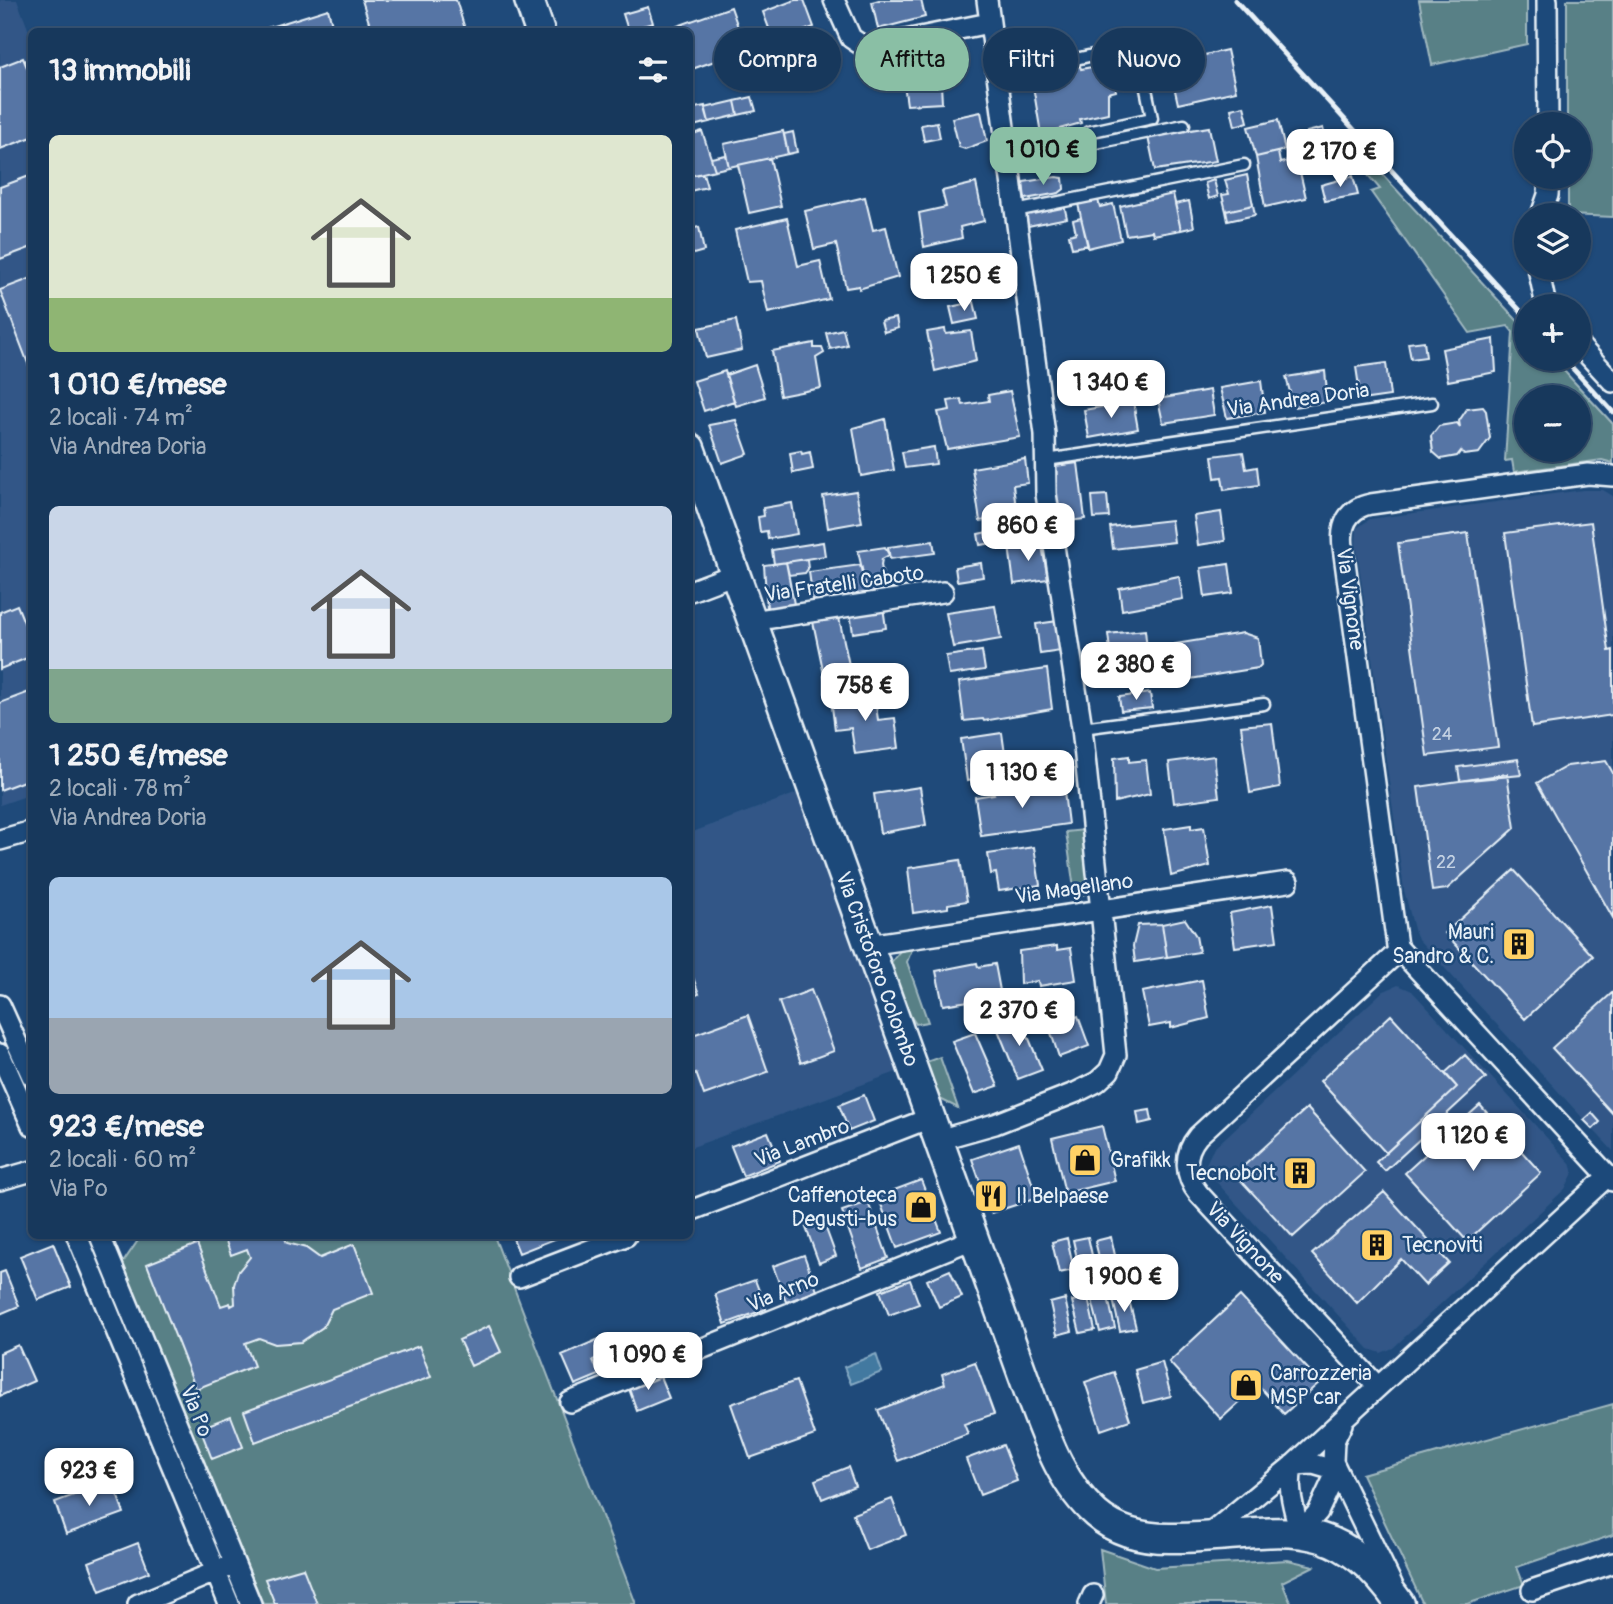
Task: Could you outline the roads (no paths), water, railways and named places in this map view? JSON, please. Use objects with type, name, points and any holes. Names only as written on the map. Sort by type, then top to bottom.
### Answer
[{"type":"street","points":[[529,0],[539,28]]},
{"type":"street","points":[[834,0],[851,38],[866,48],[989,23]]},
{"type":"street","points":[[986,0],[990,28]]},
{"type":"street","points":[[1547,0],[1548,112]]},
{"type":"street","points":[[934,1129],[995,1124],[1077,1091],[1097,1082],[1109,1071],[1116,1055],[1082,728],[1046,494],[1046,460],[999,91]]},
{"type":"street","points":[[1591,358],[1613,382]]},
{"type":"street","name":"Via Cristoforo Colombo","points":[[693,456],[1042,1429],[1072,1487]]},
{"type":"street","name":"Via Vignone","points":[[1205,1538],[1293,1465],[1610,1179],[1397,946],[1342,547],[1343,527],[1355,509],[1371,504],[1588,474],[1613,476]]},
{"type":"street","points":[[693,590],[735,574]]},
{"type":"street","name":"Via Fratelli Caboto","points":[[752,621],[943,592]]},
{"type":"street","name":"Via Magellano","points":[[868,945],[1288,882]]},
{"type":"street","name":"Via Vignone","points":[[1378,1387],[1193,1187],[1186,1170],[1187,1160],[1198,1136],[1401,950]]},
{"type":"street","points":[[0,1005],[28,1067]]},
{"type":"street","points":[[0,1054],[28,1117]]},
{"type":"street","name":"Via Lambro","points":[[693,1210],[934,1129]]},
{"type":"street","points":[[0,1180],[28,1172]]},
{"type":"street","name":"Via Po","points":[[79,1239],[229,1604]]},
{"type":"street","name":"Via Po","points":[[101,1239],[251,1604]]},
{"type":"street","points":[[519,1277],[618,1239]]},
{"type":"street","name":"Via Arno","points":[[570,1402],[973,1239]]},
{"type":"street","name":"Via Vignone","points":[[1357,1406],[1337,1430],[1333,1452],[1337,1471],[1379,1551],[1400,1604]]},
{"type":"street","points":[[1300,1532],[1290,1492],[1293,1465],[1313,1464],[1337,1471]]},
{"type":"street","name":"Via Vignone","points":[[1300,1532],[1318,1512],[1337,1471]]},
{"type":"street","name":"Via Vignone","points":[[1072,1487],[1096,1514],[1122,1530],[1152,1537],[1205,1538],[1300,1532],[1331,1540],[1358,1555],[1381,1577],[1400,1604]]},
{"type":"street","points":[[1532,1590],[1613,1563]]},
{"type":"street","points":[[138,1604],[235,1564]]},
{"type":"lane","points":[[1078,58],[1137,45],[1152,118],[1088,132]]},
{"type":"lane","points":[[1008,161],[1184,125]]},
{"type":"lane","points":[[1015,211],[1244,165]]},
{"type":"lane","name":"Via Andrea Doria","points":[[1046,460],[1432,403]]},
{"type":"lane","points":[[1082,728],[1264,704]]},
{"type":"railway","points":[[1235,0],[1514,304]]},
{"type":"railway","points":[[1575,371],[1613,412]]},
{"type":"place","name":"Mauri Sandro & C.","points":[[1519,944]]},
{"type":"place","name":"Grafikk","points":[[1085,1160]]},
{"type":"place","name":"Tecnobolt","points":[[1300,1173]]},
{"type":"place","name":"Il Belpaese","points":[[991,1196]]},
{"type":"place","name":"Caffenoteca Degusti-bus","points":[[921,1207]]},
{"type":"place","name":"Tecnoviti","points":[[1377,1245]]},
{"type":"place","name":"Carrozzeria MSP car","points":[[1246,1385]]}]
